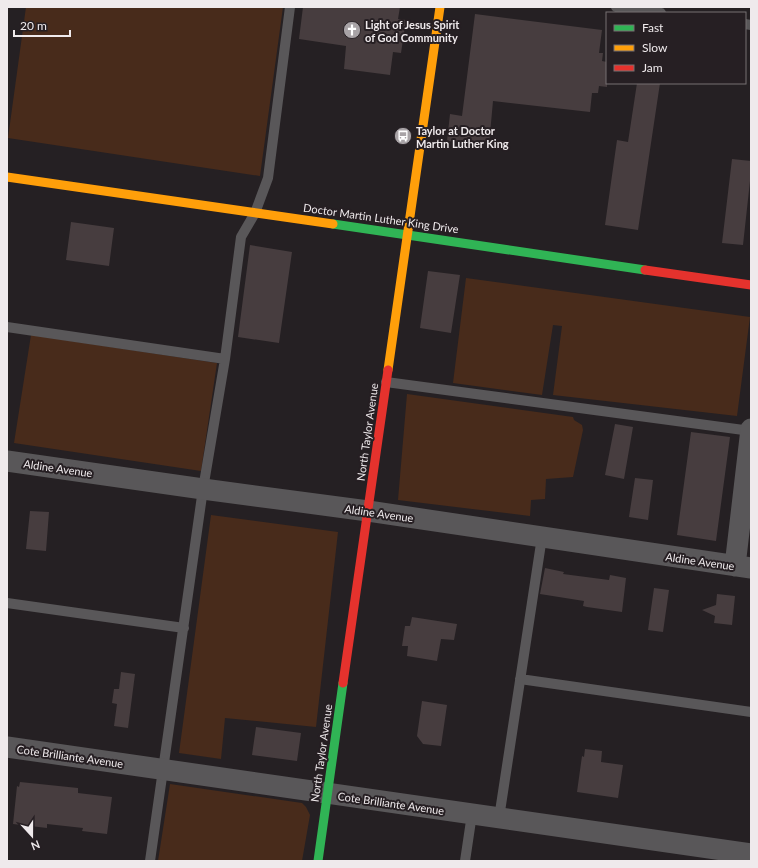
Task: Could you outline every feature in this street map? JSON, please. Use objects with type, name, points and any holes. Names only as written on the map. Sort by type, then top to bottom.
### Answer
[{"type":"street","name":"North Taylor Avenue","points":[[318,861],[440,7]]},
{"type":"street","name":"Doctor Martin Luther King Drive","points":[[7,177],[751,285]]},
{"type":"street","points":[[743,567],[751,430]]},
{"type":"street","name":"Aldine Avenue","points":[[7,461],[203,490],[368,511],[743,567]]},
{"type":"street","name":"Cote Brilliante Avenue","points":[[7,747],[751,854]]},
{"type":"lane","points":[[150,861],[203,490],[225,359],[241,237],[256,213],[268,178],[290,7]]},
{"type":"lane","points":[[616,7],[654,12]]},
{"type":"lane","points":[[7,327],[225,359]]},
{"type":"lane","points":[[386,382],[751,430]]},
{"type":"lane","points":[[499,818],[542,537]]},
{"type":"lane","points":[[7,603],[184,628]]},
{"type":"lane","points":[[520,679],[751,712]]},
{"type":"lane","points":[[465,861],[472,814]]},
{"type":"shaded area","points":[[26,7],[283,7],[260,176],[8,138]]},
{"type":"shaded area","points":[[466,278],[750,317],[737,416],[553,395],[562,326],[553,325],[542,395],[453,383]]},
{"type":"shaded area","points":[[31,335],[217,363],[201,471],[14,443]]},
{"type":"shaded area","points":[[407,394],[573,417],[574,420],[582,425],[583,430],[573,477],[546,479],[545,499],[531,500],[530,516],[398,500]]},
{"type":"shaded area","points":[[211,515],[338,532],[316,727],[225,718],[221,759],[179,753]]},
{"type":"shaded area","points":[[170,784],[302,803],[310,815],[302,861],[158,861]]},
{"type":"building","name":"Light of Jesus Spirit of God Community","points":[[303,7],[400,7],[398,19],[406,20],[401,53],[393,52],[390,75],[344,69],[346,46],[299,39]]},
{"type":"building","points":[[475,14],[602,30],[599,53],[603,53],[602,61],[606,62],[607,87],[599,86],[598,93],[592,93],[590,112],[493,101],[489,145],[447,141],[450,114],[462,116]]},
{"type":"building","points":[[637,84],[660,84],[638,230],[605,225],[617,140],[628,142]]},
{"type":"building","points":[[732,159],[751,161],[743,245],[722,243]]},
{"type":"building","points":[[71,222],[114,228],[109,266],[66,260]]},
{"type":"building","points":[[250,245],[292,252],[279,343],[238,337]]},
{"type":"building","points":[[428,271],[460,275],[451,333],[420,328]]},
{"type":"building","points":[[615,424],[633,427],[624,479],[605,475]]},
{"type":"building","points":[[691,432],[730,437],[716,541],[677,535]]},
{"type":"building","points":[[635,478],[653,480],[648,520],[629,517]]},
{"type":"building","points":[[30,511],[49,512],[46,551],[26,549]]},
{"type":"building","points":[[545,568],[564,572],[563,574],[609,580],[610,575],[626,578],[622,612],[587,607],[583,606],[584,601],[540,594]]},
{"type":"building","points":[[654,588],[669,590],[663,632],[648,630]]},
{"type":"building","points":[[717,594],[735,596],[732,625],[714,623],[715,616],[702,610],[716,605]]},
{"type":"building","points":[[412,617],[457,624],[454,640],[441,639],[437,661],[407,656],[408,646],[402,646],[405,626],[410,626]]},
{"type":"building","points":[[121,672],[135,674],[128,728],[114,726],[117,704],[112,703],[114,689],[119,689]]},
{"type":"building","points":[[422,701],[447,705],[441,746],[423,744],[417,736]]},
{"type":"building","points":[[256,727],[301,733],[297,761],[252,755]]},
{"type":"building","points":[[585,749],[602,751],[601,762],[623,765],[618,798],[577,792],[582,756],[584,757]]},
{"type":"building","points":[[20,782],[78,788],[78,793],[112,797],[107,834],[82,831],[83,828],[47,824],[47,828],[13,824],[17,786],[19,787]]},
{"type":"traffic: fast","points":[[333,224],[645,270]]},
{"type":"traffic: fast","points":[[318,861],[343,683]]},
{"type":"traffic: slow","points":[[388,370],[440,7]]},
{"type":"traffic: slow","points":[[7,177],[333,224]]},
{"type":"traffic: jam","points":[[645,270],[751,285]]},
{"type":"traffic: jam","points":[[343,683],[388,370]]},
{"type":"place","name":"Light of Jesus Spirit of God Community","points":[[352,30]]},
{"type":"place","name":"Taylor at Doctor Martin Luther King","points":[[403,136]]}]
